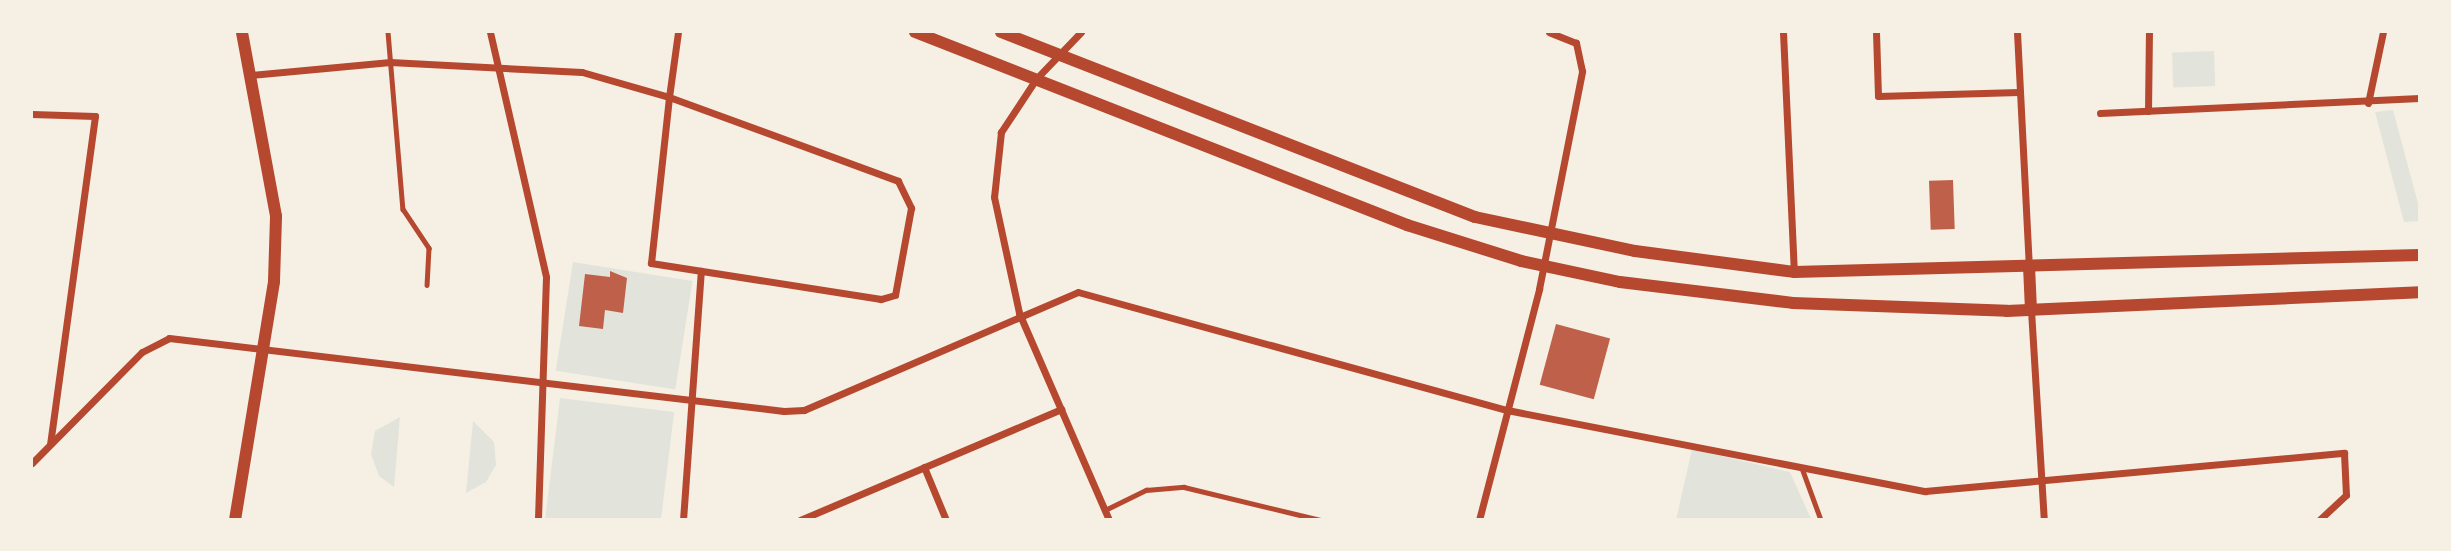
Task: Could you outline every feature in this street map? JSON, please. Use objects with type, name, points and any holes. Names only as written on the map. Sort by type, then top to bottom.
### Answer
[{"type":"street","points":[[235,520],[264,354],[276,216],[242,32]]},
{"type":"street","points":[[490,32],[495,72],[547,277],[538,520]]},
{"type":"street","points":[[250,75],[390,62],[495,72],[582,72],[668,97],[898,181],[911,208],[902,284],[888,297],[651,263],[668,97],[678,32]]},
{"type":"street","points":[[915,32],[1407,226],[1544,267],[1793,303],[2031,310],[2420,292]]},
{"type":"street","points":[[1001,32],[1462,212],[1550,235],[1794,272],[2420,255]]},
{"type":"street","points":[[1081,32],[1036,79],[1001,132],[995,163],[996,229],[1019,313],[1109,520]]},
{"type":"street","points":[[1479,520],[1544,267],[1583,56],[1576,43],[1549,32]]},
{"type":"street","points":[[1783,32],[1794,272]]},
{"type":"street","points":[[1876,32],[1878,96],[2020,92]]},
{"type":"street","points":[[2017,32],[2044,520]]},
{"type":"street","points":[[2148,111],[2149,32]]},
{"type":"street","points":[[2368,103],[2383,32]]},
{"type":"street","points":[[2100,113],[2368,103],[2420,98]]},
{"type":"street","points":[[32,114],[95,116],[50,444]]},
{"type":"street","points":[[683,520],[688,402],[701,271]]},
{"type":"street","points":[[32,463],[142,352],[169,338],[264,354],[545,381],[688,402],[804,410],[1019,313],[1078,292],[1507,410],[1800,464],[1925,491],[2344,453],[2346,495],[2319,520]]},
{"type":"street","points":[[800,520],[1062,409]]},
{"type":"street","points":[[924,467],[946,520]]},
{"type":"lane","points":[[388,32],[403,209],[429,248],[427,285]]},
{"type":"lane","points":[[1800,464],[1821,520]]},
{"type":"lane","points":[[1105,510],[1146,490],[1184,487],[1320,520]]},
{"type":"shaded area","points":[[2214,51],[2215,86],[2173,87],[2172,52]]},
{"type":"shaded area","points":[[2393,110],[2419,207],[2419,221],[2404,222],[2375,112]]},
{"type":"shaded area","points":[[573,262],[693,281],[675,390],[556,371]]},
{"type":"shaded area","points":[[560,398],[674,412],[661,520],[545,518]]},
{"type":"shaded area","points":[[400,417],[394,487],[379,476],[371,454],[375,431]]},
{"type":"shaded area","points":[[473,421],[494,442],[496,465],[486,482],[466,493]]},
{"type":"shaded area","points":[[1692,449],[1790,472],[1811,519],[1676,520]]},
{"type":"building","points":[[1953,180],[1955,229],[1931,230],[1929,181]]},
{"type":"building","points":[[610,271],[627,278],[623,313],[605,310],[603,329],[579,326],[585,274],[610,277]]},
{"type":"building","points":[[1556,324],[1610,338],[1594,399],[1540,385]]}]
